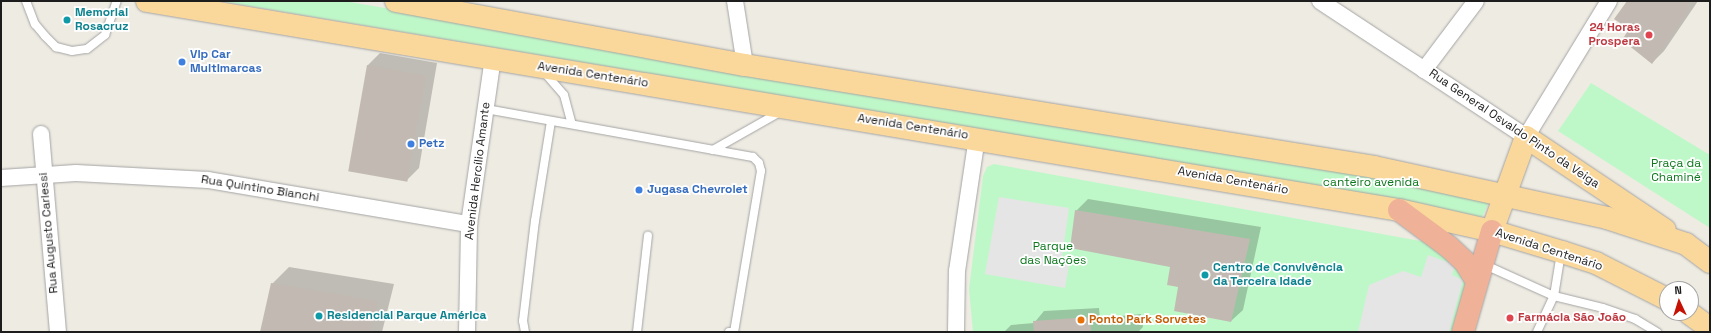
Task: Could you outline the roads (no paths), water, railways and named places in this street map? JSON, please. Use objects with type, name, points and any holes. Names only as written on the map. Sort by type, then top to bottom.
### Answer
[{"type":"highway","points":[[1399,210],[1449,246],[1465,262],[1479,272]]},
{"type":"highway","points":[[1463,332],[1492,231]]},
{"type":"main road","name":"Avenida Centenário","points":[[147,1],[977,138],[1399,210],[1492,231],[1596,263],[1659,295]]},
{"type":"main road","points":[[396,1],[745,65],[1374,167],[1504,194],[1607,218],[1686,244],[1710,262]]},
{"type":"main road","points":[[1492,231],[1504,194],[1526,137]]},
{"type":"main road","name":"Rua General Osvaldo Pinto da Veiga","points":[[1526,137],[1686,244],[1710,253]]},
{"type":"main road","points":[[1699,320],[1710,328]]},
{"type":"street","points":[[735,1],[745,65]]},
{"type":"street","name":"Rua General Osvaldo Pinto da Veiga","points":[[1320,1],[1526,137]]},
{"type":"street","points":[[1424,70],[1476,1]]},
{"type":"street","points":[[1526,137],[1609,1]]},
{"type":"street","name":"Avenida Hercílio Amante","points":[[467,332],[469,224],[493,58]]},
{"type":"street","name":"Rua Augusto Carlessi","points":[[41,134],[58,332]]},
{"type":"street","points":[[956,332],[957,271],[977,138]]},
{"type":"street","name":"Rua Quintino Bianchi","points":[[1,178],[44,174],[118,175],[238,183],[469,224]]},
{"type":"lane","points":[[26,1],[35,24],[45,36],[56,47],[72,51],[87,49],[105,35],[117,1]]},
{"type":"lane","points":[[538,66],[564,95],[572,124]]},
{"type":"lane","points":[[713,150],[790,107]]},
{"type":"lane","points":[[486,109],[713,150],[753,158],[759,163],[761,171],[734,332],[730,332]]},
{"type":"lane","points":[[525,332],[523,321],[534,229],[551,121]]},
{"type":"lane","points":[[637,332],[648,236]]},
{"type":"lane","points":[[1537,332],[1554,296],[1562,252]]},
{"type":"lane","points":[[1479,272],[1554,296],[1603,308],[1635,320],[1657,332]]},
{"type":"place","name":"Memorial Rosacruz","points":[[67,20]]},
{"type":"place","name":"24 Horas Prospera","points":[[1649,35]]},
{"type":"place","name":"Vip Car Multimarcas","points":[[182,62]]},
{"type":"place","name":"Petz","points":[[411,144]]},
{"type":"place","name":"Jugasa Chevrolet","points":[[639,190]]},
{"type":"place","name":"Centro de Convivência da Terceira Idade","points":[[1205,275]]},
{"type":"place","name":"Residencial Parque América","points":[[319,316]]},
{"type":"place","name":"Farmácia São João","points":[[1510,318]]},
{"type":"place","name":"Ponto Park Sorvetes","points":[[1081,320]]},
{"type":"park label","name":"Praça da Chaminé","points":[[1676,171]]},
{"type":"park label","name":"canteiro avenida","points":[[1371,183]]},
{"type":"park label","name":"Parque das Nações","points":[[1053,254]]}]
